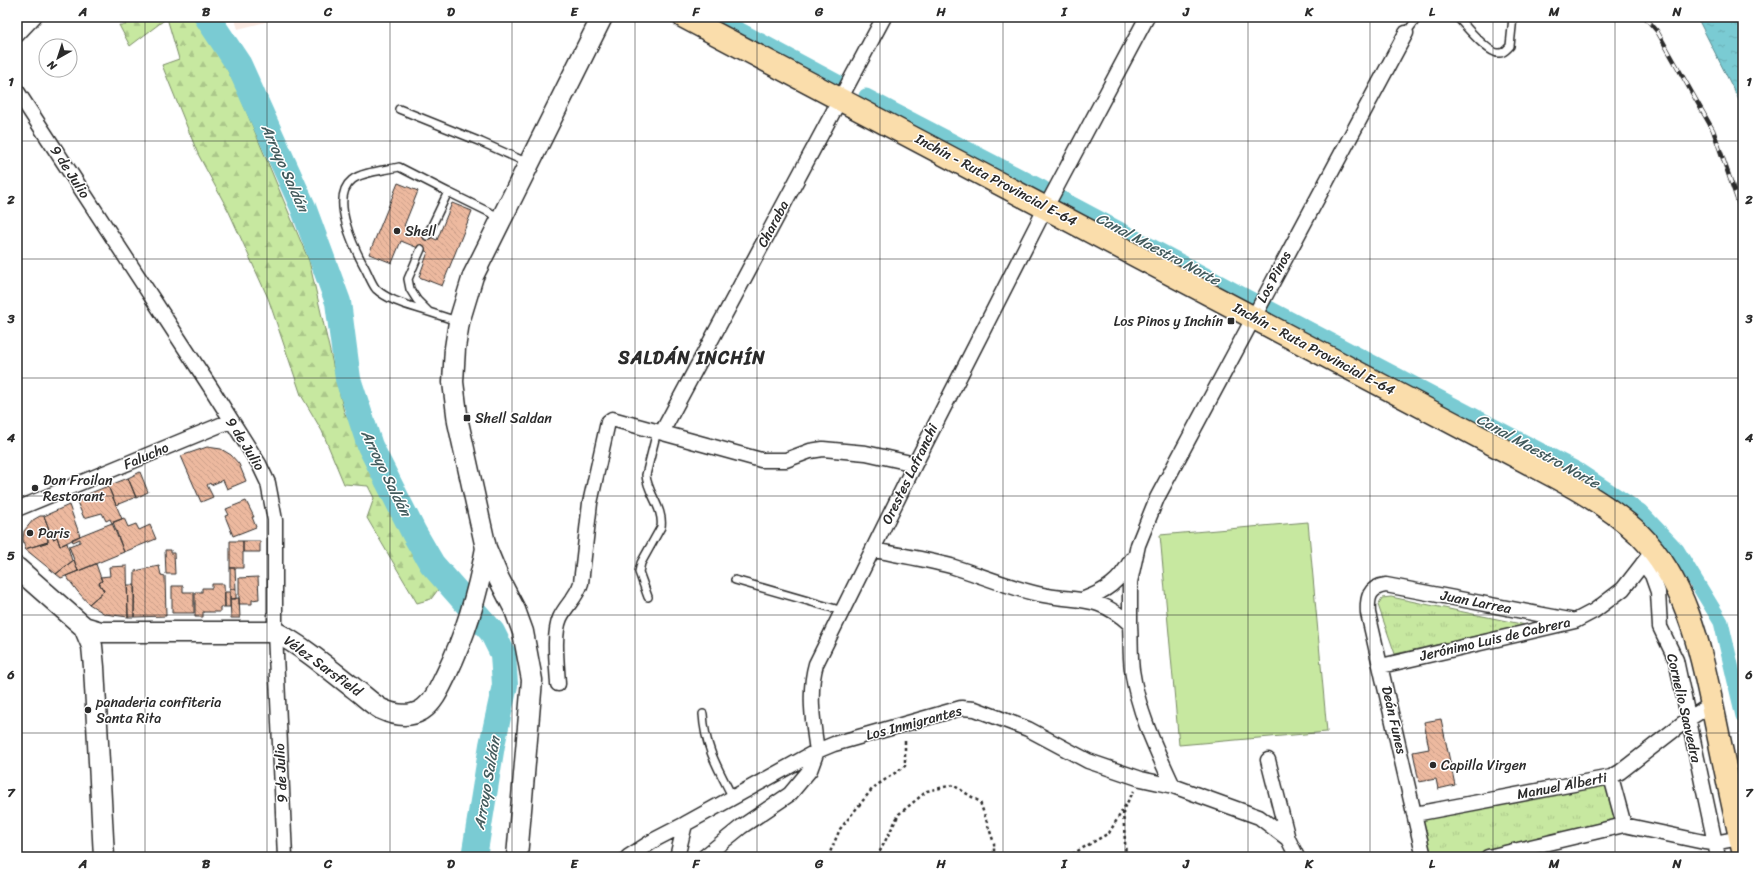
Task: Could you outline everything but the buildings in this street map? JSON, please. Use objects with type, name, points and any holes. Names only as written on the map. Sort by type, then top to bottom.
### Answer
[{"type":"main road","points":[[517,857],[532,680],[523,632],[515,610],[486,548],[458,422],[454,388],[455,348],[459,322],[473,276],[602,17]]},
{"type":"main road","name":"Inchín - Ruta Provincial E-64","points":[[684,17],[1587,494],[1609,508],[1626,522],[1648,557],[1674,580],[1686,605],[1699,646],[1742,844]]},
{"type":"main road","name":"Vélez Sarsfield","points":[[92,635],[275,632],[298,646],[381,709],[397,715],[411,714],[422,710],[431,702],[461,644],[478,590],[486,548]]},
{"type":"main road","points":[[17,568],[92,635],[104,857]]},
{"type":"main road","points":[[478,590],[484,582],[493,582],[506,592]]},
{"type":"street","points":[[17,35],[34,17]]},
{"type":"street","name":"Charaba","points":[[660,431],[884,17]]},
{"type":"street","name":"Orestes Lafranchi","points":[[817,751],[813,725],[814,672],[915,464],[1046,207],[1147,17]]},
{"type":"street","name":"Los Pinos","points":[[1084,600],[1102,593],[1125,571],[1138,545],[1157,498],[1406,33]]},
{"type":"street","name":"9 de Julio","points":[[17,91],[211,388],[230,421],[259,464],[268,483],[275,520],[275,632],[285,857]]},
{"type":"street","points":[[558,684],[557,631],[560,618],[578,593],[581,583],[590,503],[608,422],[612,419],[761,460],[786,460],[810,451],[823,449],[866,453],[915,464]]},
{"type":"street","name":"Falucho","points":[[17,509],[230,421]]},
{"type":"street","name":"Los Pinos","points":[[1138,545],[1130,582],[1132,670],[1139,702],[1150,737],[1172,786]]},
{"type":"street","points":[[873,550],[949,566],[1037,594],[1084,600],[1107,607],[1117,612],[1130,624]]},
{"type":"street","name":"Jerónimo Luis de Cabrera","points":[[1382,666],[1575,621],[1594,611],[1623,589],[1648,557]]},
{"type":"street","name":"Cornelio Saavedra","points":[[1648,557],[1649,569],[1658,592],[1660,628],[1676,660],[1687,720],[1718,857]]},
{"type":"street","name":"Juan Larrea","points":[[1377,586],[1386,585],[1575,621]]},
{"type":"street","name":"Deán Funes","points":[[1377,586],[1370,592],[1367,600],[1368,613],[1382,666],[1424,857]]},
{"type":"street","name":"Manuel Alberti","points":[[1415,814],[1611,777],[1620,772],[1687,720],[1712,704]]},
{"type":"street","name":"Los Inmigrantes","points":[[628,857],[656,839],[733,798],[783,768],[817,751],[834,744],[961,708],[975,709],[1028,729],[1088,762],[1141,779],[1172,786],[1259,816],[1288,839]]},
{"type":"street","points":[[704,857],[741,827],[790,794],[810,770],[817,751]]},
{"type":"street","points":[[1268,760],[1288,839],[1297,857]]},
{"type":"street","points":[[1611,777],[1624,825]]},
{"type":"street","points":[[677,857],[685,824]]},
{"type":"street","points":[[1488,857],[1624,825],[1714,843],[1742,844]]},
{"type":"lane","points":[[1406,33],[1418,17]]},
{"type":"lane","points":[[1457,17],[1487,48],[1495,53],[1500,53],[1510,46],[1513,17]]},
{"type":"lane","points":[[399,109],[481,142],[530,164]]},
{"type":"lane","points":[[459,322],[387,297],[375,288],[352,245],[343,210],[346,189],[350,181],[357,177],[399,167],[501,218]]},
{"type":"lane","points":[[427,236],[448,192]]},
{"type":"lane","points":[[421,249],[408,279],[414,294],[429,312]]},
{"type":"lane","points":[[648,597],[639,572],[641,563],[661,527],[662,522],[661,516],[646,482],[646,475],[660,431]]},
{"type":"lane","points":[[735,580],[829,605],[843,611]]},
{"type":"lane","points":[[703,714],[704,734],[733,798]]},
{"type":"path","points":[[828,857],[840,829],[873,788],[905,766],[905,725]]},
{"type":"path","points":[[1067,857],[1109,833],[1141,779]]},
{"type":"path","points":[[878,857],[899,814],[926,791],[953,785],[980,802],[994,843],[994,857]]},
{"type":"path","points":[[1123,810],[1126,856],[1163,857]]},
{"type":"shaded area","points":[[234,17],[285,17],[238,29]]},
{"type":"green space","points":[[120,17],[201,17],[237,89],[309,261],[344,412],[443,583],[431,599],[417,603],[367,518],[374,498],[368,486],[344,484],[322,431],[301,395],[268,298],[229,212],[198,154],[162,65],[179,59],[167,18],[130,46],[119,25],[126,25]]},
{"type":"green space","points":[[1308,522],[1327,732],[1179,745],[1160,535]]},
{"type":"green space","points":[[1391,597],[1526,625],[1395,654],[1378,605],[1382,598]]},
{"type":"green space","points":[[1611,777],[1624,825],[1488,857],[1424,857],[1415,814]]},
{"type":"water","points":[[1697,17],[1743,17],[1743,108]]},
{"type":"waterway","name":"Arroyo Saldán","points":[[207,17],[239,65],[303,207],[338,302],[348,379],[370,446],[414,533],[432,564],[492,632],[503,654],[505,685],[492,745],[474,857]]},
{"type":"waterway","name":"Canal Maestro Norte","points":[[716,17],[838,82]]},
{"type":"waterway","name":"Canal Maestro Norte","points":[[866,96],[1043,188]]},
{"type":"waterway","name":"Canal Maestro Norte","points":[[1063,199],[1253,300]]},
{"type":"waterway","name":"Canal Maestro Norte","points":[[1269,308],[1578,470],[1640,511],[1677,550],[1721,622],[1743,716]]},
{"type":"railway","points":[[1645,17],[1657,31],[1713,130],[1743,216]]},
{"type":"place","name":"Shell","points":[[397,231]]},
{"type":"place","name":"Los Pinos y Inchín","points":[[1231,321]]},
{"type":"place","name":"Shell Saldan","points":[[467,418]]},
{"type":"place","name":"Don Froilan Restorant","points":[[35,488]]},
{"type":"place","name":"Paris","points":[[30,533]]},
{"type":"place","name":"panaderia confiteria Santa Rita","points":[[88,710]]},
{"type":"place","name":"Capilla Virgen","points":[[1433,765]]},
{"type":"district","name":"SALDÁN INCHÍN","points":[[692,358]]}]
